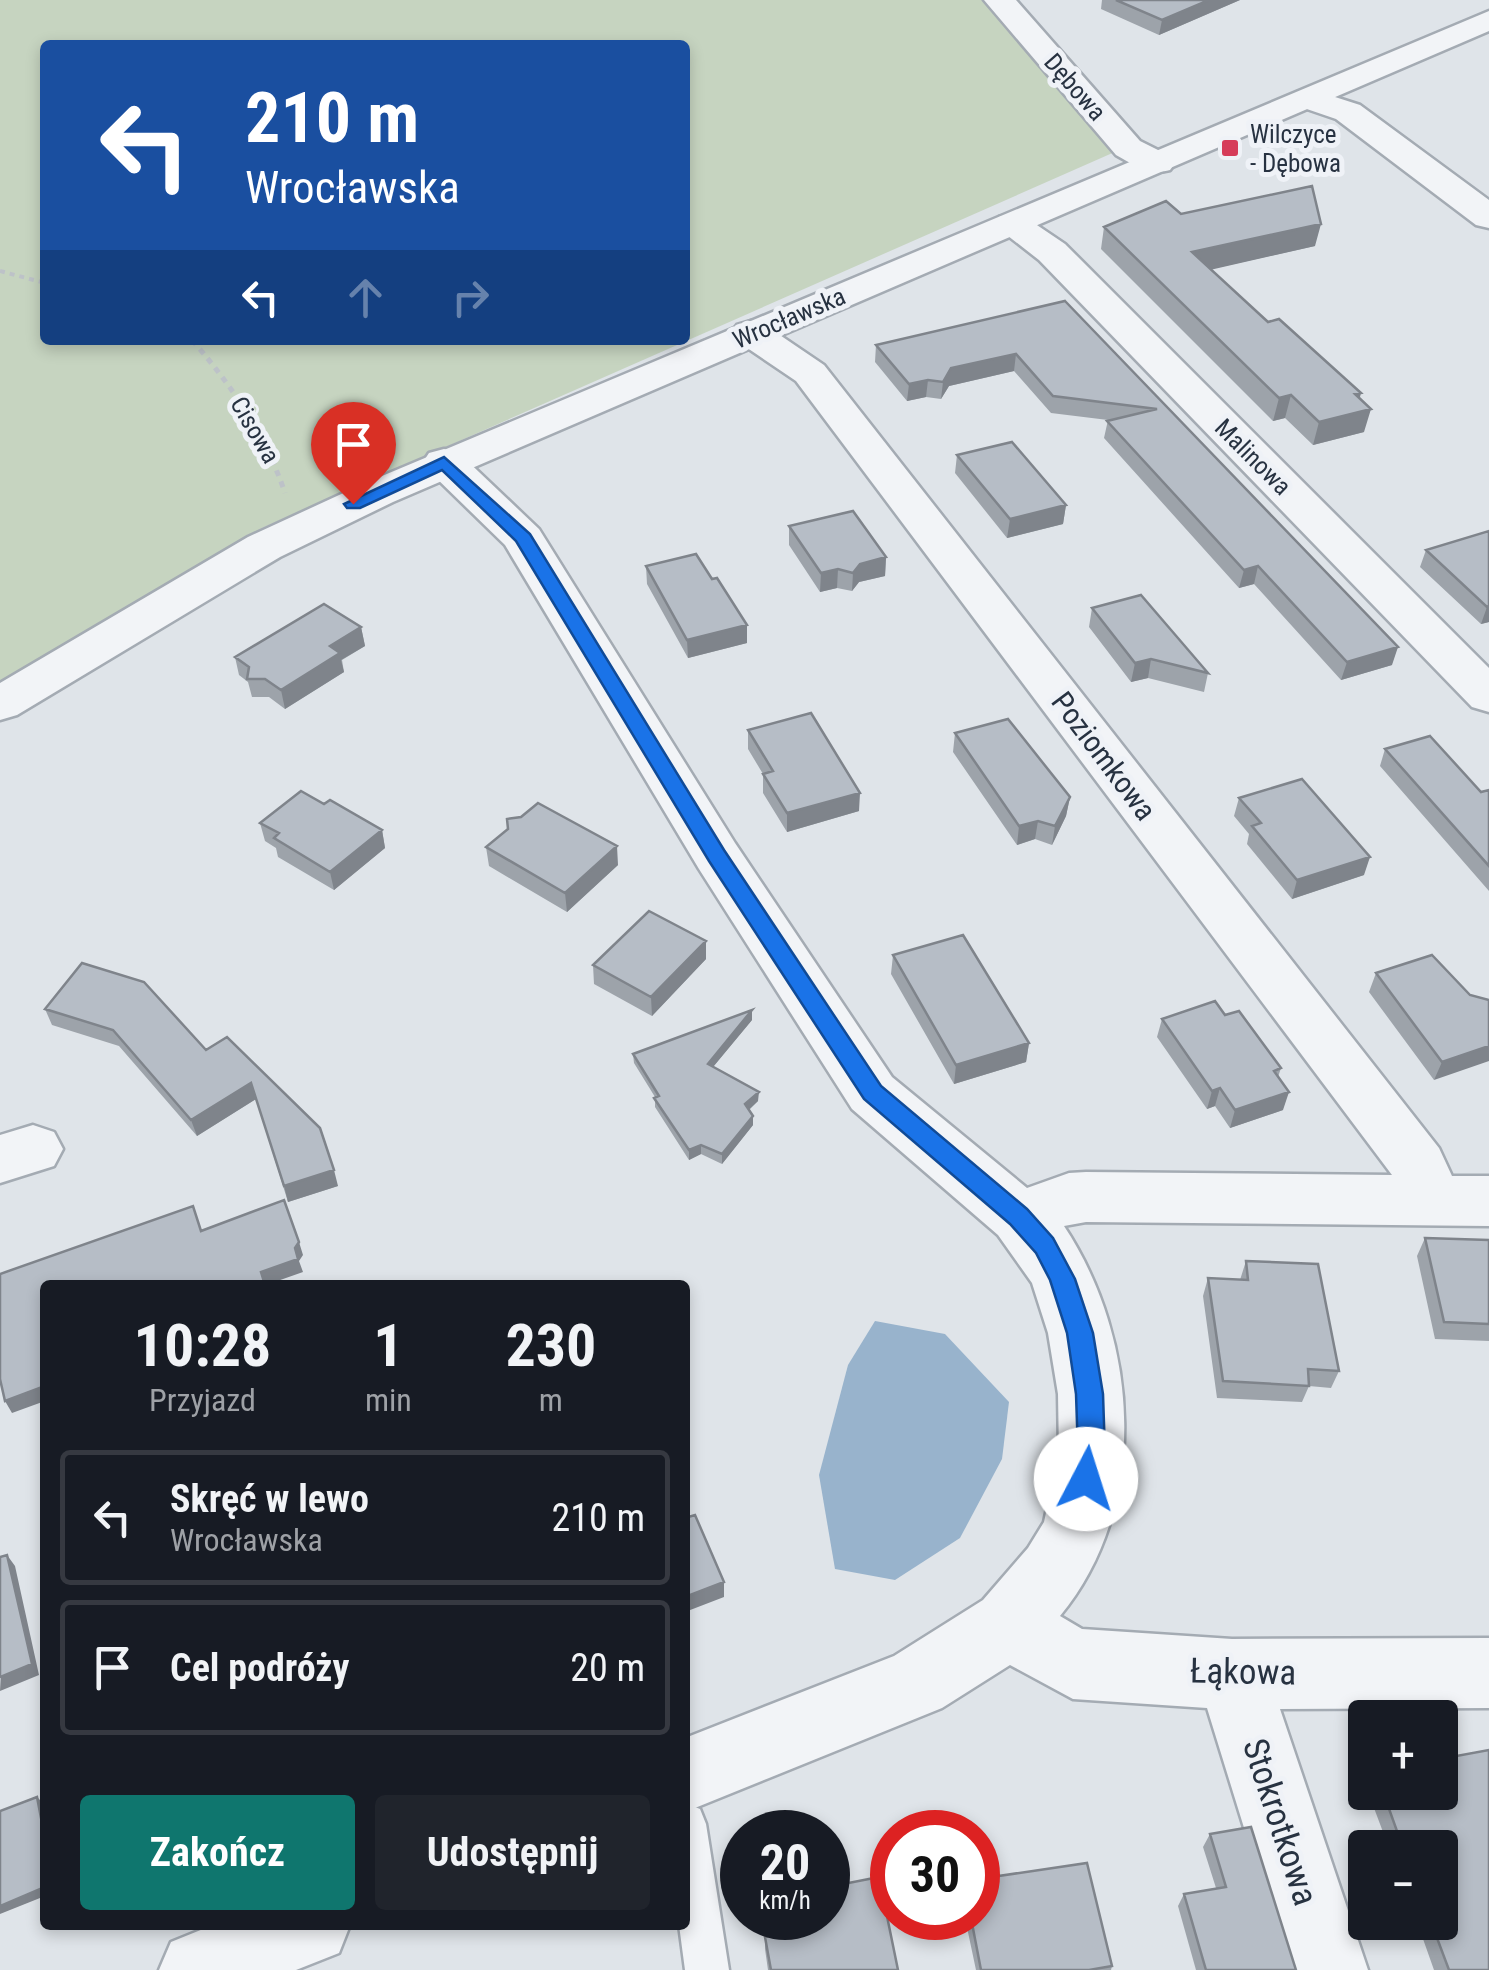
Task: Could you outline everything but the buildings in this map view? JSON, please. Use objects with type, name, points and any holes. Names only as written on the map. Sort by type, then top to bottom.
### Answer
[{"type":"street","name":"Dębowa","points":[[999,0],[1128,148],[1158,163]]},
{"type":"street","name":"Wrocławska","points":[[0,704],[188,590],[304,527],[444,462],[1310,99],[1489,20]]},
{"type":"street","points":[[1310,99],[1348,112],[1489,216]]},
{"type":"street","name":"Malinowa","points":[[1012,225],[1052,252],[1489,696]]},
{"type":"street","name":"Poziomkowa","points":[[752,333],[810,373],[1418,1165],[1431,1200]]},
{"type":"street","points":[[444,462],[524,538],[717,856],[872,1093],[1018,1217],[1044,1246],[1073,1306],[1090,1394],[1092,1453],[1076,1532],[1053,1571],[1008,1624],[917,1683],[690,1773]]},
{"type":"street","points":[[1018,1217],[1069,1198],[1086,1197],[1489,1201]]},
{"type":"street","name":"Łąkowa","points":[[1008,1624],[1073,1664],[1232,1674],[1489,1672]]},
{"type":"street","name":"Stokrotkowa","points":[[1232,1674],[1328,1970]]},
{"type":"street","points":[[217,1966],[300,1930]]},
{"type":"lane","points":[[690,1856],[708,1970]]},
{"type":"path","points":[[0,272],[40,283]]},
{"type":"path","name":"Cisowa","points":[[197,345],[221,372],[274,454],[294,521],[304,527]]},
{"type":"green space","points":[[0,0],[985,0],[1117,151],[690,339],[690,40],[40,40],[40,345],[677,345],[262,528],[0,683]]},
{"type":"water","points":[[875,1321],[945,1334],[1009,1402],[1002,1459],[960,1538],[895,1580],[835,1569],[819,1475],[848,1365]]},
{"type":"place","name":"Wilczyce - Dębowa","points":[[1230,148]]},
{"type":"route","points":[[353,504],[444,462],[524,538],[717,856],[872,1093],[1018,1217],[1044,1246],[1062,1279],[1080,1333],[1090,1394],[1092,1453],[1086,1479]]}]
